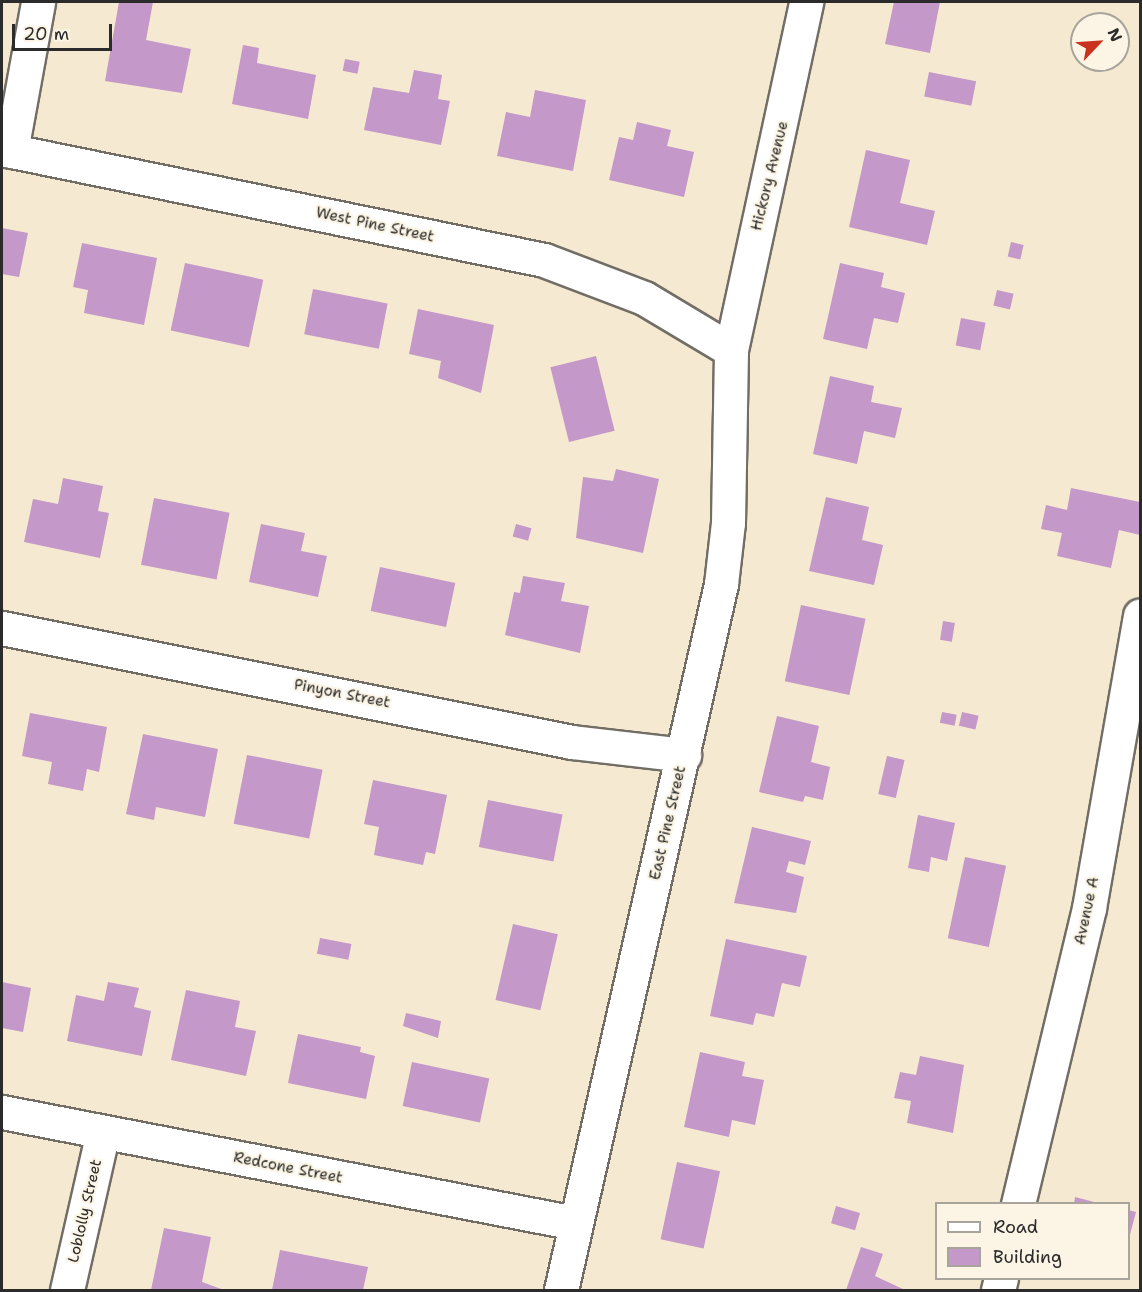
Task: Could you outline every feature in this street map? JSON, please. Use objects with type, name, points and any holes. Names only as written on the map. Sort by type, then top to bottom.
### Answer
[{"type":"street","points":[[6,150],[38,2]]},
{"type":"street","name":"Hickory Avenue","points":[[731,350],[806,2]]},
{"type":"street","name":"West Pine Street","points":[[6,150],[544,260],[644,298],[731,350]]},
{"type":"street","name":"East Pine Street","points":[[561,1290],[721,584],[728,523],[731,350]]},
{"type":"street","name":"Avenue A","points":[[1018,1202],[1089,908],[1140,615]]},
{"type":"street","name":"Pinyon Street","points":[[2,628],[573,742],[684,755]]},
{"type":"street","name":"Redcone Street","points":[[2,1112],[575,1223]]},
{"type":"street","name":"Loblolly Street","points":[[67,1290],[103,1132]]},
{"type":"building","points":[[119,2],[153,2],[146,40],[191,49],[182,93],[105,81]]},
{"type":"building","points":[[894,2],[940,2],[930,53],[885,44]]},
{"type":"building","points":[[243,45],[259,48],[257,63],[316,75],[308,119],[232,104]]},
{"type":"building","points":[[345,59],[360,62],[357,74],[343,71]]},
{"type":"building","points":[[414,70],[442,75],[438,99],[450,101],[441,145],[364,130],[373,87],[409,93]]},
{"type":"building","points":[[929,72],[976,81],[971,106],[924,97]]},
{"type":"building","points":[[535,90],[586,100],[573,171],[497,156],[506,112],[530,117]]},
{"type":"building","points":[[637,122],[671,130],[667,146],[694,152],[684,197],[609,180],[619,137],[633,140]]},
{"type":"building","points":[[866,150],[910,160],[900,203],[935,211],[927,245],[849,227]]},
{"type":"building","points":[[2,228],[28,233],[19,277],[2,274]]},
{"type":"building","points":[[1011,242],[1024,245],[1020,260],[1008,257]]},
{"type":"building","points":[[82,243],[157,258],[144,325],[84,313],[88,290],[73,287]]},
{"type":"building","points":[[185,263],[263,280],[249,347],[171,330]]},
{"type":"building","points":[[840,263],[884,273],[881,287],[905,293],[898,323],[874,318],[867,349],[823,339]]},
{"type":"building","points":[[313,289],[388,304],[379,349],[304,334]]},
{"type":"building","points":[[997,290],[1014,294],[1010,309],[993,306]]},
{"type":"building","points":[[418,309],[494,325],[481,393],[438,378],[441,361],[409,354]]},
{"type":"building","points":[[961,318],[986,323],[980,350],[956,345]]},
{"type":"building","points":[[596,356],[615,431],[569,442],[550,367]]},
{"type":"building","points":[[830,376],[874,386],[871,402],[902,408],[895,438],[864,431],[857,464],[813,454]]},
{"type":"building","points":[[616,469],[659,479],[643,553],[576,538],[583,477],[613,481]]},
{"type":"building","points":[[63,478],[103,486],[98,511],[109,513],[100,558],[24,542],[33,499],[58,504]]},
{"type":"building","points":[[1071,488],[1140,502],[1140,535],[1119,530],[1111,568],[1057,556],[1062,533],[1041,529],[1046,505],[1067,510]]},
{"type":"building","points":[[826,497],[869,507],[862,540],[883,545],[874,585],[809,571]]},
{"type":"building","points":[[154,498],[230,513],[217,579],[141,565]]},
{"type":"building","points":[[261,524],[305,533],[301,551],[327,556],[318,597],[249,582]]},
{"type":"building","points":[[516,524],[531,528],[528,541],[513,537]]},
{"type":"building","points":[[380,567],[455,583],[446,627],[371,611]]},
{"type":"building","points":[[523,576],[565,583],[561,601],[589,606],[580,653],[505,635],[514,592],[520,593]]},
{"type":"building","points":[[801,605],[866,619],[849,695],[785,681]]},
{"type":"building","points":[[943,621],[955,623],[952,642],[940,640]]},
{"type":"building","points":[[942,712],[957,715],[955,726],[940,723]]},
{"type":"building","points":[[962,712],[979,716],[975,729],[959,726]]},
{"type":"building","points":[[30,713],[107,727],[99,772],[87,769],[83,791],[48,784],[52,762],[22,756]]},
{"type":"building","points":[[777,716],[819,726],[811,762],[830,767],[823,800],[805,796],[803,802],[759,792]]},
{"type":"building","points":[[143,734],[218,749],[205,817],[156,807],[154,820],[126,814]]},
{"type":"building","points":[[247,755],[323,770],[309,838],[234,824]]},
{"type":"building","points":[[887,756],[905,760],[896,798],[878,794]]},
{"type":"building","points":[[373,780],[447,795],[435,854],[426,852],[423,865],[374,855],[379,827],[364,824]]},
{"type":"building","points":[[488,800],[563,815],[553,862],[479,847]]},
{"type":"building","points":[[918,815],[955,823],[947,861],[931,857],[929,872],[908,868]]},
{"type":"building","points":[[752,827],[811,841],[805,865],[789,861],[786,872],[804,877],[796,913],[734,903]]},
{"type":"building","points":[[965,857],[1006,866],[989,947],[948,938]]},
{"type":"building","points":[[513,924],[558,934],[540,1010],[495,1000]]},
{"type":"building","points":[[320,938],[351,944],[348,960],[317,954]]},
{"type":"building","points":[[726,939],[807,956],[800,987],[782,983],[774,1017],[756,1013],[753,1025],[710,1016]]},
{"type":"building","points":[[2,982],[31,988],[23,1032],[2,1028]]},
{"type":"building","points":[[108,982],[139,988],[134,1007],[151,1011],[142,1056],[67,1041],[76,995],[104,1001]]},
{"type":"building","points":[[186,990],[240,1001],[235,1027],[256,1031],[246,1076],[171,1060]]},
{"type":"building","points":[[406,1013],[441,1021],[438,1038],[403,1026]]},
{"type":"building","points":[[298,1034],[361,1047],[360,1052],[375,1056],[366,1099],[288,1083]]},
{"type":"building","points":[[700,1052],[745,1062],[742,1076],[764,1080],[755,1125],[732,1120],[729,1137],[684,1127]]},
{"type":"building","points":[[920,1056],[964,1065],[953,1133],[907,1123],[911,1101],[894,1098],[900,1072],[916,1075]]},
{"type":"building","points":[[412,1062],[489,1078],[480,1122],[403,1106]]},
{"type":"building","points":[[677,1162],[720,1171],[704,1248],[661,1239]]},
{"type":"building","points":[[1075,1197],[1094,1202],[1074,1202]]},
{"type":"building","points":[[836,1206],[860,1213],[855,1230],[831,1223]]},
{"type":"building","points":[[1130,1210],[1136,1212],[1130,1234]]},
{"type":"building","points":[[164,1228],[211,1237],[202,1282],[224,1290],[151,1290]]},
{"type":"building","points":[[861,1247],[883,1254],[875,1276],[905,1290],[846,1290]]},
{"type":"building","points":[[280,1250],[368,1267],[363,1290],[272,1290]]}]
